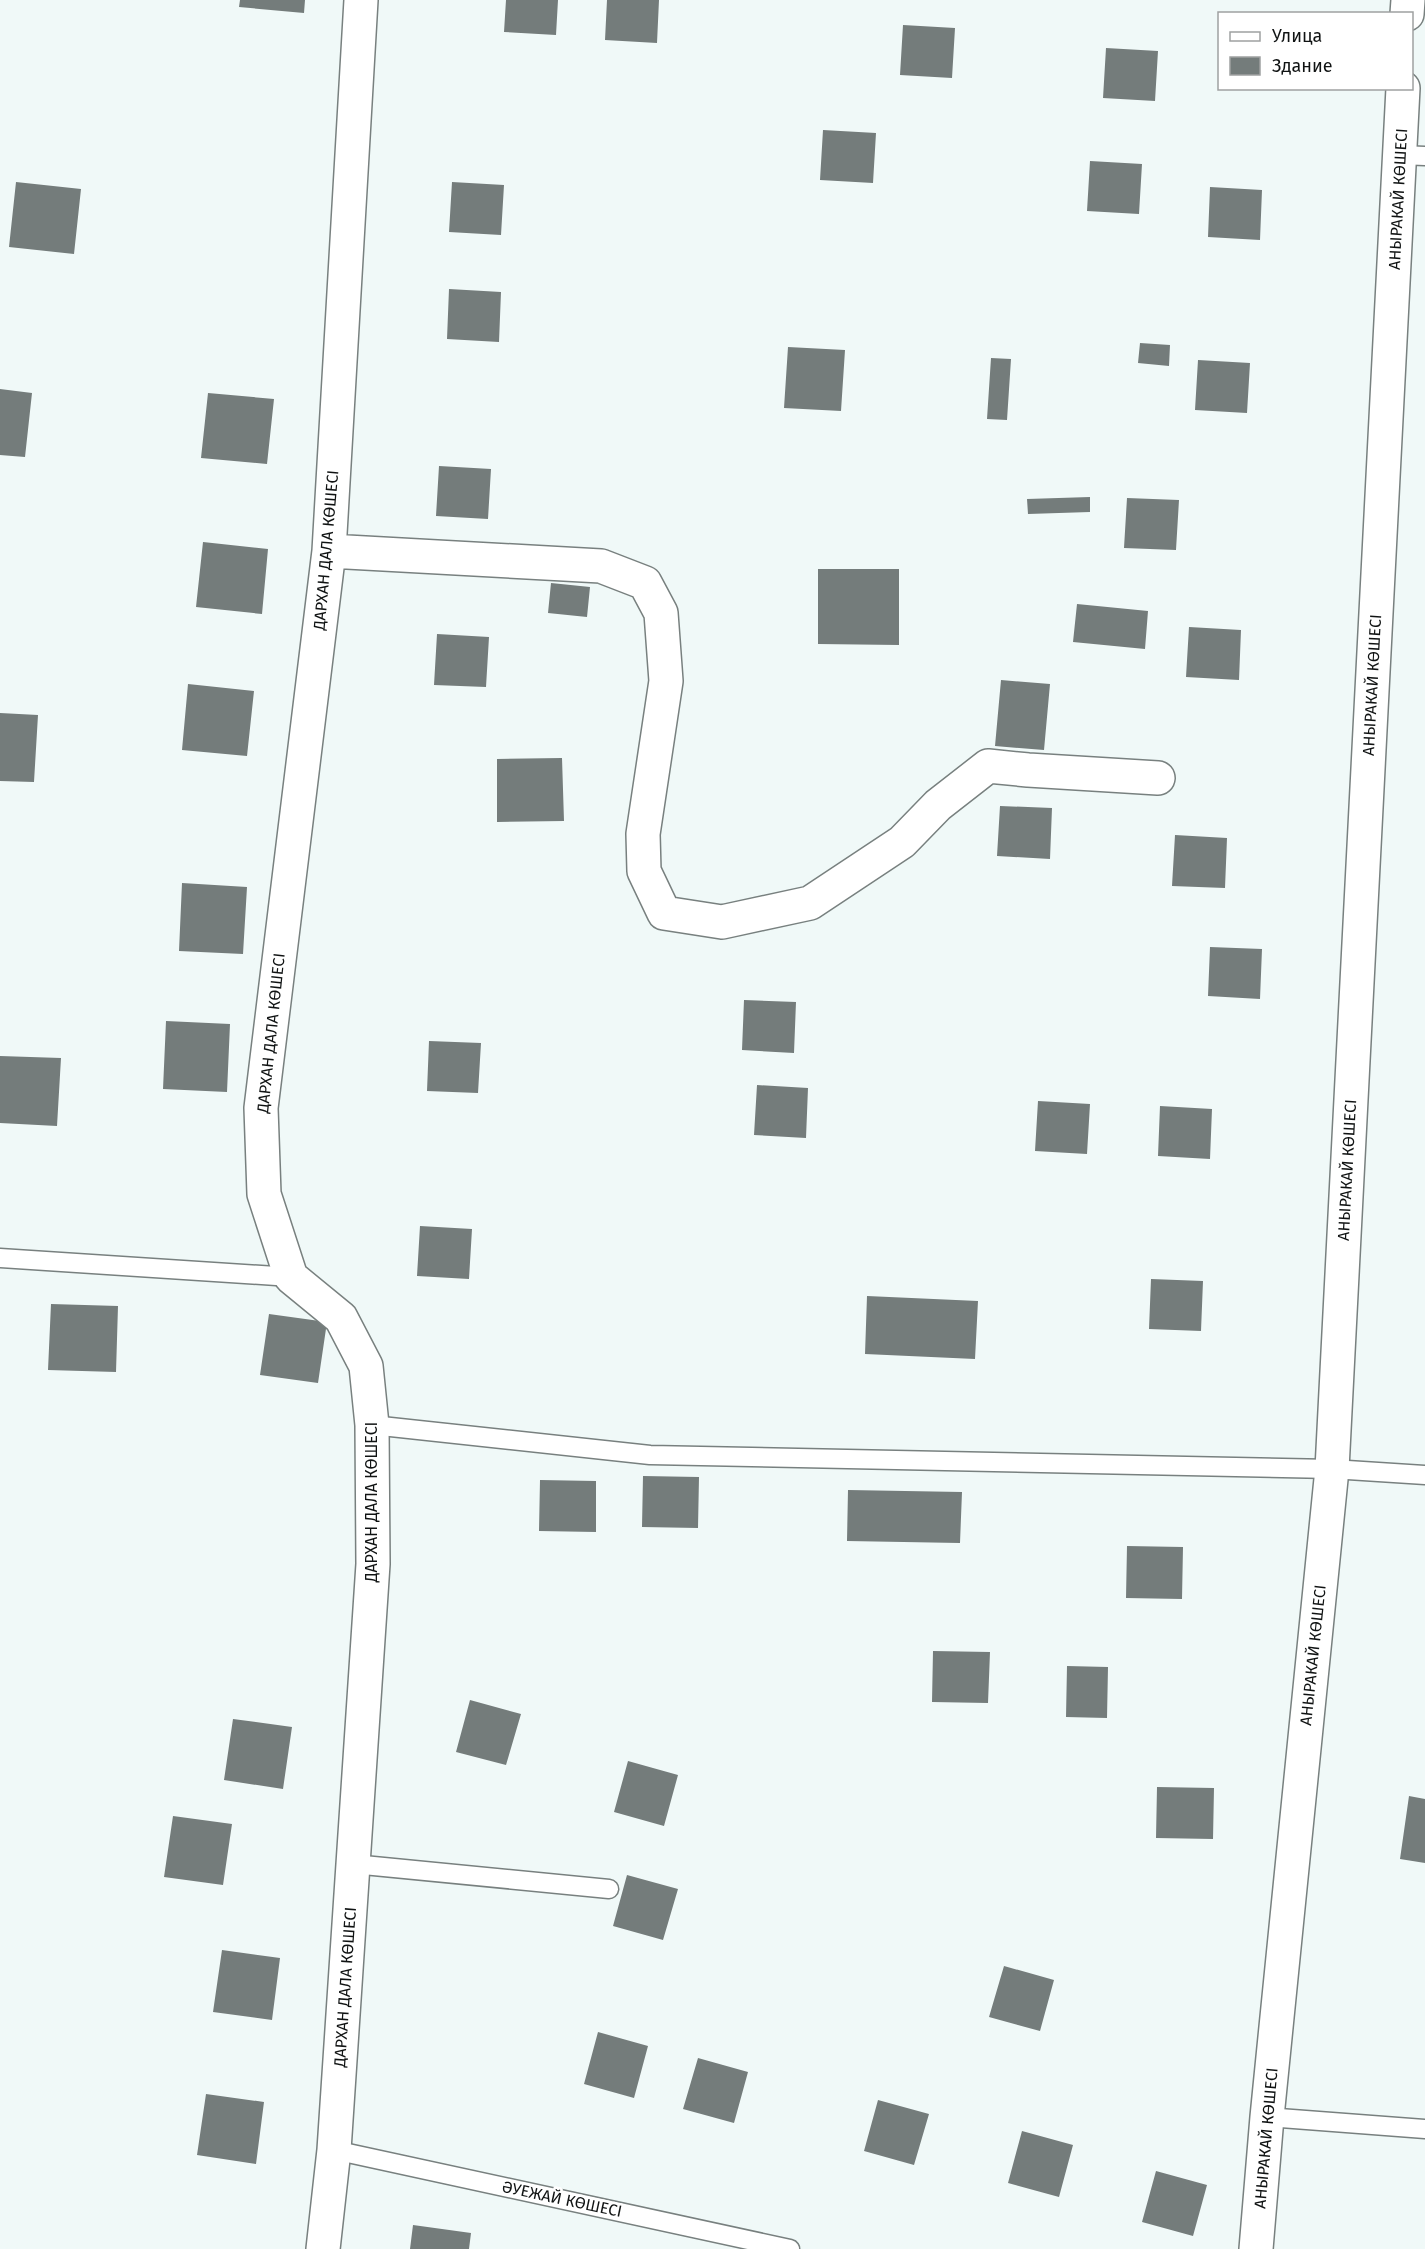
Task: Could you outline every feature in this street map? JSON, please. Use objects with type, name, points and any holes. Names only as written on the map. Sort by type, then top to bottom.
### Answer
[{"type":"street","name":"ДАРХАН ДАЛА КӨШЕСІ","points":[[323,2249],[334,2150],[373,1564],[372,1425],[366,1366],[341,1318],[291,1276],[264,1194],[261,1108],[329,551],[358,26],[362,0]]},
{"type":"street","name":"АНЫРАКАЙ КӨШЕСІ","points":[[1256,2249],[1267,2117],[1332,1469],[1412,155],[1403,90]]},
{"type":"street","points":[[329,551],[601,566],[645,583],[661,613],[666,681],[643,834],[644,871],[664,913],[722,922],[810,903],[902,842],[938,805],[988,766],[1158,778]]},
{"type":"lane","points":[[0,1258],[291,1276]]},
{"type":"lane","points":[[372,1425],[650,1455],[1332,1469],[1425,1475]]},
{"type":"lane","points":[[353,1864],[609,1889]]},
{"type":"lane","points":[[1267,2117],[1425,2129]]},
{"type":"lane","name":"ӘУЕЖАЙ КӨШЕСІ","points":[[334,2150],[790,2249]]},
{"type":"building","points":[[240,0],[305,0],[304,13],[239,7]]},
{"type":"building","points":[[506,0],[558,0],[556,35],[504,32]]},
{"type":"building","points":[[607,0],[659,0],[657,43],[605,40]]},
{"type":"building","points":[[903,25],[955,28],[952,78],[900,75]]},
{"type":"building","points":[[1106,48],[1158,51],[1155,101],[1103,98]]},
{"type":"building","points":[[823,130],[876,133],[873,183],[820,180]]},
{"type":"building","points":[[1090,161],[1142,164],[1139,214],[1087,211]]},
{"type":"building","points":[[16,182],[81,189],[74,254],[9,247]]},
{"type":"building","points":[[452,182],[504,185],[501,235],[449,232]]},
{"type":"building","points":[[1210,187],[1262,190],[1260,240],[1208,237]]},
{"type":"building","points":[[449,289],[501,292],[499,342],[447,339]]},
{"type":"building","points":[[1140,343],[1170,345],[1169,366],[1138,363]]},
{"type":"building","points":[[788,347],[845,350],[841,411],[784,408]]},
{"type":"building","points":[[991,358],[1011,359],[1007,420],[987,419]]},
{"type":"building","points":[[1198,360],[1250,363],[1247,413],[1195,410]]},
{"type":"building","points":[[0,389],[32,393],[25,457],[0,455]]},
{"type":"building","points":[[208,393],[274,399],[267,464],[201,458]]},
{"type":"building","points":[[439,466],[491,469],[488,519],[436,516]]},
{"type":"building","points":[[1090,497],[1090,512],[1028,514],[1027,499]]},
{"type":"building","points":[[1127,498],[1179,500],[1176,550],[1124,548]]},
{"type":"building","points":[[203,542],[268,549],[262,614],[196,607]]},
{"type":"building","points":[[818,569],[899,569],[899,645],[818,644]]},
{"type":"building","points":[[551,583],[590,587],[587,617],[548,613]]},
{"type":"building","points":[[1077,604],[1148,611],[1145,649],[1073,642]]},
{"type":"building","points":[[1189,627],[1241,630],[1239,680],[1186,677]]},
{"type":"building","points":[[437,634],[489,637],[486,687],[434,685]]},
{"type":"building","points":[[1001,680],[1050,684],[1044,750],[995,746]]},
{"type":"building","points":[[188,684],[254,691],[247,756],[182,750]]},
{"type":"building","points":[[0,713],[38,715],[34,782],[0,781]]},
{"type":"building","points":[[562,758],[564,821],[497,822],[497,759]]},
{"type":"building","points":[[1000,806],[1052,808],[1050,859],[997,856]]},
{"type":"building","points":[[1175,835],[1227,838],[1225,888],[1172,886]]},
{"type":"building","points":[[182,883],[247,887],[243,954],[179,951]]},
{"type":"building","points":[[1210,947],[1262,949],[1260,999],[1208,996]]},
{"type":"building","points":[[744,1000],[796,1002],[794,1053],[742,1050]]},
{"type":"building","points":[[166,1021],[230,1024],[227,1092],[163,1089]]},
{"type":"building","points":[[429,1041],[481,1043],[478,1093],[427,1091]]},
{"type":"building","points":[[0,1056],[61,1058],[57,1126],[0,1123]]},
{"type":"building","points":[[757,1085],[808,1088],[806,1138],[754,1135]]},
{"type":"building","points":[[1038,1101],[1090,1104],[1087,1154],[1035,1151]]},
{"type":"building","points":[[1160,1106],[1212,1109],[1210,1159],[1158,1156]]},
{"type":"building","points":[[420,1226],[472,1229],[469,1279],[417,1276]]},
{"type":"building","points":[[1151,1279],[1203,1281],[1201,1331],[1149,1329]]},
{"type":"building","points":[[867,1296],[978,1301],[975,1359],[865,1354]]},
{"type":"building","points":[[51,1304],[118,1306],[116,1372],[48,1370]]},
{"type":"building","points":[[269,1314],[327,1322],[318,1383],[260,1375]]},
{"type":"building","points":[[643,1476],[699,1477],[698,1528],[642,1527]]},
{"type":"building","points":[[540,1480],[596,1481],[596,1532],[539,1531]]},
{"type":"building","points":[[848,1490],[962,1492],[960,1543],[847,1541]]},
{"type":"building","points":[[1127,1546],[1183,1547],[1182,1599],[1126,1598]]},
{"type":"building","points":[[933,1651],[990,1652],[988,1703],[932,1702]]},
{"type":"building","points":[[1067,1666],[1108,1667],[1107,1718],[1066,1717]]},
{"type":"building","points":[[470,1700],[521,1714],[506,1765],[456,1752]]},
{"type":"building","points":[[233,1719],[292,1727],[283,1789],[224,1780]]},
{"type":"building","points":[[628,1761],[678,1775],[664,1826],[614,1812]]},
{"type":"building","points":[[1157,1787],[1214,1788],[1213,1839],[1156,1838]]},
{"type":"building","points":[[1409,1796],[1425,1799],[1425,1863],[1400,1859]]},
{"type":"building","points":[[173,1816],[232,1824],[223,1885],[164,1877]]},
{"type":"building","points":[[627,1875],[678,1889],[663,1940],[613,1926]]},
{"type":"building","points":[[222,1950],[280,1958],[272,2020],[213,2012]]},
{"type":"building","points":[[1004,1966],[1054,1980],[1040,2031],[989,2017]]},
{"type":"building","points":[[598,2032],[648,2046],[634,2098],[584,2084]]},
{"type":"building","points":[[698,2058],[748,2072],[734,2123],[683,2109]]},
{"type":"building","points":[[206,2094],[264,2102],[256,2164],[197,2155]]},
{"type":"building","points":[[878,2100],[929,2114],[914,2165],[864,2151]]},
{"type":"building","points":[[1022,2131],[1073,2145],[1059,2197],[1008,2183]]},
{"type":"building","points":[[1156,2171],[1207,2185],[1193,2236],[1142,2222]]},
{"type":"building","points":[[413,2225],[471,2233],[469,2249],[410,2249]]}]
